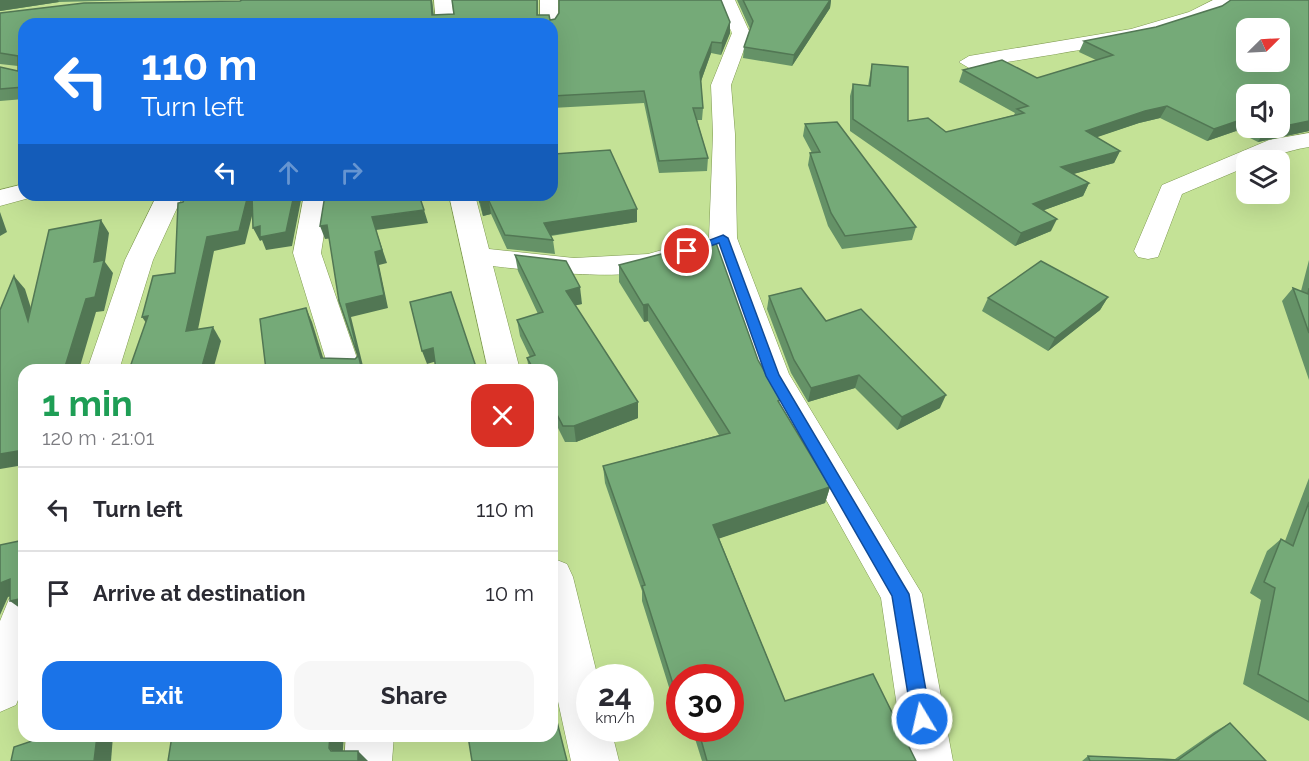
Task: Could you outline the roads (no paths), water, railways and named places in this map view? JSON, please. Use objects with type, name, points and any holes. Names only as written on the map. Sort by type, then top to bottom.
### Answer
[{"type":"street","points":[[442,0],[444,18]]},
{"type":"street","points":[[549,0],[549,18]]},
{"type":"street","points":[[726,0],[741,33],[721,85],[724,134],[702,245],[773,376],[901,594],[929,761]]},
{"type":"street","points":[[969,62],[1109,38],[1197,16],[1223,3],[1222,0]]},
{"type":"street","points":[[1148,251],[1171,190],[1277,145],[1309,140]]},
{"type":"street","points":[[0,198],[18,194]]},
{"type":"street","points":[[105,364],[139,260],[167,201]]},
{"type":"street","points":[[316,201],[307,253],[343,364]]},
{"type":"street","points":[[463,201],[503,364]]},
{"type":"street","points":[[477,256],[574,267],[651,263],[702,245]]},
{"type":"street","points":[[558,603],[595,761]]},
{"type":"street","points":[[0,689],[18,632]]},
{"type":"street","points":[[368,761],[370,742]]}]
